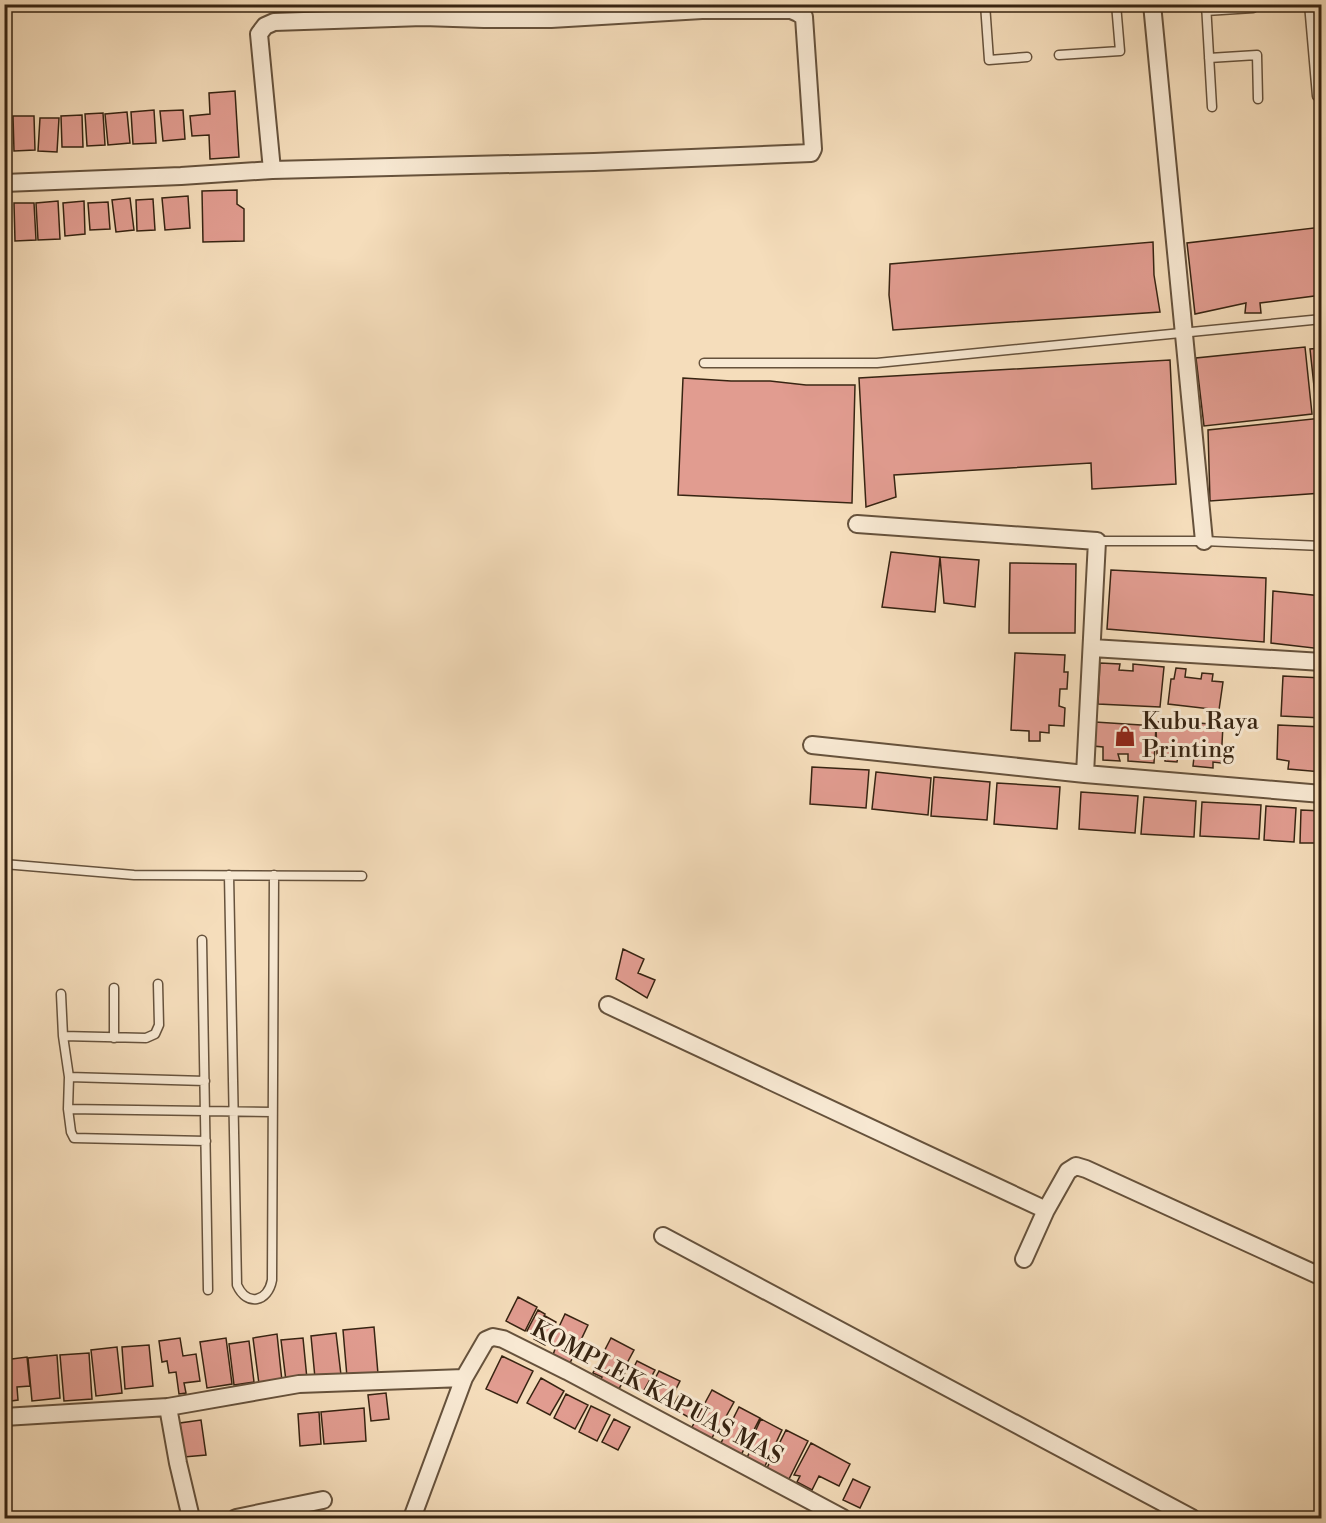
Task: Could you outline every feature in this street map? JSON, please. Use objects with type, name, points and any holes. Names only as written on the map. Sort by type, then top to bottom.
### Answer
[{"type":"street","points":[[1152,4],[1204,541]]},
{"type":"street","points":[[4,183],[272,170],[594,162],[811,153],[813,148],[804,17],[791,10],[740,7],[702,10],[598,11],[551,19],[484,19],[424,10],[274,22],[265,26],[259,34],[272,170]]},
{"type":"street","points":[[857,524],[1097,540],[1085,774]]},
{"type":"street","points":[[1092,648],[1322,662]]},
{"type":"street","points":[[812,745],[1085,774],[1322,794]]},
{"type":"street","points":[[608,1005],[1046,1210]]},
{"type":"street","points":[[1024,1258],[1068,1170],[1076,1166],[1322,1277]]},
{"type":"street","points":[[663,1236],[1192,1518]]},
{"type":"street","name":"KOMPLEK KAPUAS MAS","points":[[464,1378],[486,1340],[494,1337],[503,1339],[843,1518]]},
{"type":"street","points":[[4,1417],[168,1407],[299,1384],[464,1378],[412,1518]]},
{"type":"street","points":[[168,1407],[191,1518]]},
{"type":"street","points":[[236,1518],[323,1500]]},
{"type":"lane","points":[[985,4],[989,60],[1027,57]]},
{"type":"lane","points":[[1059,55],[1120,51],[1116,4]]},
{"type":"lane","points":[[1309,4],[1317,96]]},
{"type":"lane","points":[[1212,107],[1206,8],[1253,8]]},
{"type":"lane","points":[[1209,58],[1257,55],[1258,99]]},
{"type":"lane","points":[[704,363],[877,363],[1322,319]]},
{"type":"lane","points":[[1097,540],[1204,541],[1322,546]]},
{"type":"lane","points":[[4,864],[134,875],[362,876]]},
{"type":"lane","points":[[229,875],[237,1285],[246,1297],[255,1300],[263,1297],[270,1289],[272,1280],[274,875]]},
{"type":"lane","points":[[202,940],[208,1290]]},
{"type":"lane","points":[[63,1036],[146,1038],[155,1034],[159,1025],[158,984]]},
{"type":"lane","points":[[114,988],[114,1038]]},
{"type":"lane","points":[[61,994],[63,1036],[69,1077],[68,1109],[74,1138],[206,1141]]},
{"type":"lane","points":[[69,1077],[205,1082]]},
{"type":"lane","points":[[68,1109],[272,1112]]},
{"type":"building","points":[[235,91],[239,157],[210,159],[209,135],[192,136],[190,116],[210,114],[209,93]]},
{"type":"building","points":[[154,110],[156,143],[133,144],[131,112]]},
{"type":"building","points":[[183,110],[185,139],[163,141],[160,111]]},
{"type":"building","points":[[127,112],[130,143],[108,145],[105,114]]},
{"type":"building","points":[[103,113],[105,145],[87,146],[85,114]]},
{"type":"building","points":[[4,115],[8,115],[10,152],[4,152]]},
{"type":"building","points":[[82,115],[83,147],[62,147],[61,116]]},
{"type":"building","points":[[13,116],[34,116],[35,150],[14,151]]},
{"type":"building","points":[[40,118],[59,118],[57,152],[38,151]]},
{"type":"building","points":[[237,190],[237,204],[244,209],[244,241],[203,242],[202,191]]},
{"type":"building","points":[[188,196],[190,228],[165,230],[162,198]]},
{"type":"building","points":[[130,198],[134,230],[116,232],[112,200]]},
{"type":"building","points":[[153,199],[155,230],[137,231],[136,200]]},
{"type":"building","points":[[58,201],[60,239],[38,240],[36,203]]},
{"type":"building","points":[[84,201],[85,234],[65,236],[63,203]]},
{"type":"building","points":[[108,202],[110,229],[90,230],[88,203]]},
{"type":"building","points":[[14,203],[34,203],[36,240],[15,241]]},
{"type":"building","points":[[4,205],[9,205],[10,242],[4,243]]},
{"type":"building","points":[[1322,227],[1322,295],[1260,303],[1261,313],[1245,313],[1246,303],[1195,314],[1187,243]]},
{"type":"building","points":[[1153,242],[1154,275],[1160,312],[893,330],[889,295],[890,264]]},
{"type":"building","points":[[1305,347],[1312,414],[1204,426],[1196,358]]},
{"type":"building","points":[[1322,348],[1322,413],[1317,414],[1310,349]]},
{"type":"building","points":[[1170,360],[1176,484],[1092,489],[1091,463],[894,475],[896,497],[866,507],[859,378]]},
{"type":"building","points":[[683,378],[770,381],[806,385],[855,385],[852,503],[678,495]]},
{"type":"building","points":[[1322,418],[1322,493],[1210,501],[1208,430]]},
{"type":"building","points":[[891,552],[940,557],[935,612],[882,607]]},
{"type":"building","points":[[940,557],[979,560],[975,607],[944,603]]},
{"type":"building","points":[[1010,563],[1076,564],[1075,633],[1009,633]]},
{"type":"building","points":[[1111,570],[1266,578],[1264,642],[1107,629]]},
{"type":"building","points":[[1273,591],[1322,596],[1322,649],[1271,643]]},
{"type":"building","points":[[1015,653],[1065,655],[1064,672],[1068,672],[1067,689],[1060,689],[1059,706],[1065,708],[1064,726],[1049,725],[1049,733],[1040,732],[1040,741],[1029,741],[1029,731],[1011,730]]},
{"type":"building","points":[[1100,663],[1120,664],[1119,670],[1133,671],[1133,664],[1164,667],[1160,707],[1098,704]]},
{"type":"building","points":[[1176,668],[1186,669],[1185,677],[1201,679],[1202,673],[1213,674],[1212,681],[1223,682],[1219,710],[1168,704],[1171,679],[1174,679]]},
{"type":"building","points":[[1283,676],[1322,678],[1322,718],[1281,716]]},
{"type":"building","points":[[1159,720],[1223,725],[1221,763],[1213,762],[1213,768],[1193,766],[1194,757],[1178,756],[1177,762],[1165,761],[1165,755],[1157,755],[1156,726]]},
{"type":"building","name":"Kubu Raya Printing","points":[[1095,722],[1156,726],[1154,763],[1128,761],[1128,754],[1118,754],[1120,761],[1103,760],[1103,747],[1093,746]]},
{"type":"building","points":[[1278,725],[1322,727],[1322,772],[1288,769],[1289,761],[1277,759]]},
{"type":"building","points":[[812,767],[869,770],[866,808],[810,804]]},
{"type":"building","points":[[876,772],[931,778],[928,815],[872,809]]},
{"type":"building","points":[[934,777],[990,782],[987,820],[931,816]]},
{"type":"building","points":[[997,783],[1060,787],[1057,829],[994,824]]},
{"type":"building","points":[[1081,792],[1138,796],[1135,833],[1079,829]]},
{"type":"building","points":[[1144,797],[1196,801],[1194,837],[1141,834]]},
{"type":"building","points":[[1202,802],[1261,805],[1259,839],[1200,836]]},
{"type":"building","points":[[1266,806],[1296,808],[1294,842],[1264,840]]},
{"type":"building","points":[[1301,810],[1322,811],[1322,843],[1300,843]]},
{"type":"building","points":[[623,949],[644,959],[638,973],[655,980],[647,998],[616,979]]},
{"type":"building","points":[[518,1297],[537,1307],[525,1331],[506,1321]]},
{"type":"building","points":[[538,1310],[545,1314],[534,1334],[527,1331]]},
{"type":"building","points":[[565,1314],[588,1325],[570,1363],[553,1355],[556,1346],[551,1344]]},
{"type":"building","points":[[545,1316],[556,1322],[545,1345],[534,1339]]},
{"type":"building","points":[[374,1327],[378,1374],[347,1377],[343,1330]]},
{"type":"building","points":[[336,1333],[341,1375],[315,1378],[311,1336]]},
{"type":"building","points":[[277,1334],[282,1381],[259,1384],[253,1338]]},
{"type":"building","points":[[180,1338],[183,1356],[196,1354],[200,1381],[184,1383],[186,1393],[179,1394],[176,1372],[169,1373],[167,1361],[162,1362],[159,1341]]},
{"type":"building","points":[[226,1338],[232,1384],[207,1388],[200,1342]]},
{"type":"building","points":[[303,1338],[307,1379],[286,1381],[281,1340]]},
{"type":"building","points":[[611,1338],[634,1350],[626,1365],[623,1382],[617,1392],[599,1382],[602,1377],[593,1373]]},
{"type":"building","points":[[249,1341],[254,1382],[234,1385],[229,1344]]},
{"type":"building","points":[[149,1345],[153,1386],[125,1389],[122,1347]]},
{"type":"building","points":[[117,1347],[122,1393],[96,1396],[91,1350]]},
{"type":"building","points":[[89,1353],[92,1399],[64,1401],[60,1355]]},
{"type":"building","points":[[57,1355],[60,1398],[32,1401],[28,1358]]},
{"type":"building","points":[[502,1356],[533,1371],[517,1403],[486,1389]]},
{"type":"building","points":[[27,1357],[30,1386],[17,1387],[18,1400],[4,1402],[4,1360]]},
{"type":"building","points":[[637,1361],[655,1370],[642,1394],[625,1385]]},
{"type":"building","points":[[659,1371],[680,1381],[668,1405],[647,1394]]},
{"type":"building","points":[[541,1378],[564,1391],[550,1415],[527,1403]]},
{"type":"building","points":[[712,1390],[734,1402],[711,1440],[691,1429]]},
{"type":"building","points":[[386,1393],[389,1419],[371,1421],[368,1395]]},
{"type":"building","points":[[566,1394],[588,1405],[575,1429],[554,1418]]},
{"type":"building","points":[[680,1394],[698,1404],[690,1418],[672,1408]]},
{"type":"building","points":[[591,1406],[610,1415],[597,1441],[579,1432]]},
{"type":"building","points":[[739,1407],[760,1418],[740,1457],[719,1447]]},
{"type":"building","points":[[364,1408],[366,1441],[324,1444],[321,1412]]},
{"type":"building","points":[[319,1412],[321,1444],[300,1446],[298,1414]]},
{"type":"building","points":[[614,1419],[630,1427],[618,1450],[602,1442]]},
{"type":"building","points":[[761,1419],[782,1430],[764,1468],[746,1460],[750,1451],[747,1449]]},
{"type":"building","points":[[201,1420],[206,1455],[184,1457],[180,1423]]},
{"type":"building","points":[[786,1430],[808,1441],[788,1481],[766,1470]]},
{"type":"building","points":[[811,1443],[850,1464],[839,1486],[819,1476],[812,1490],[797,1482],[800,1476],[794,1475]]},
{"type":"building","points":[[853,1479],[870,1487],[860,1508],[843,1500]]},
{"type":"place","name":"Kubu Raya Printing","points":[[1125,736]]}]
